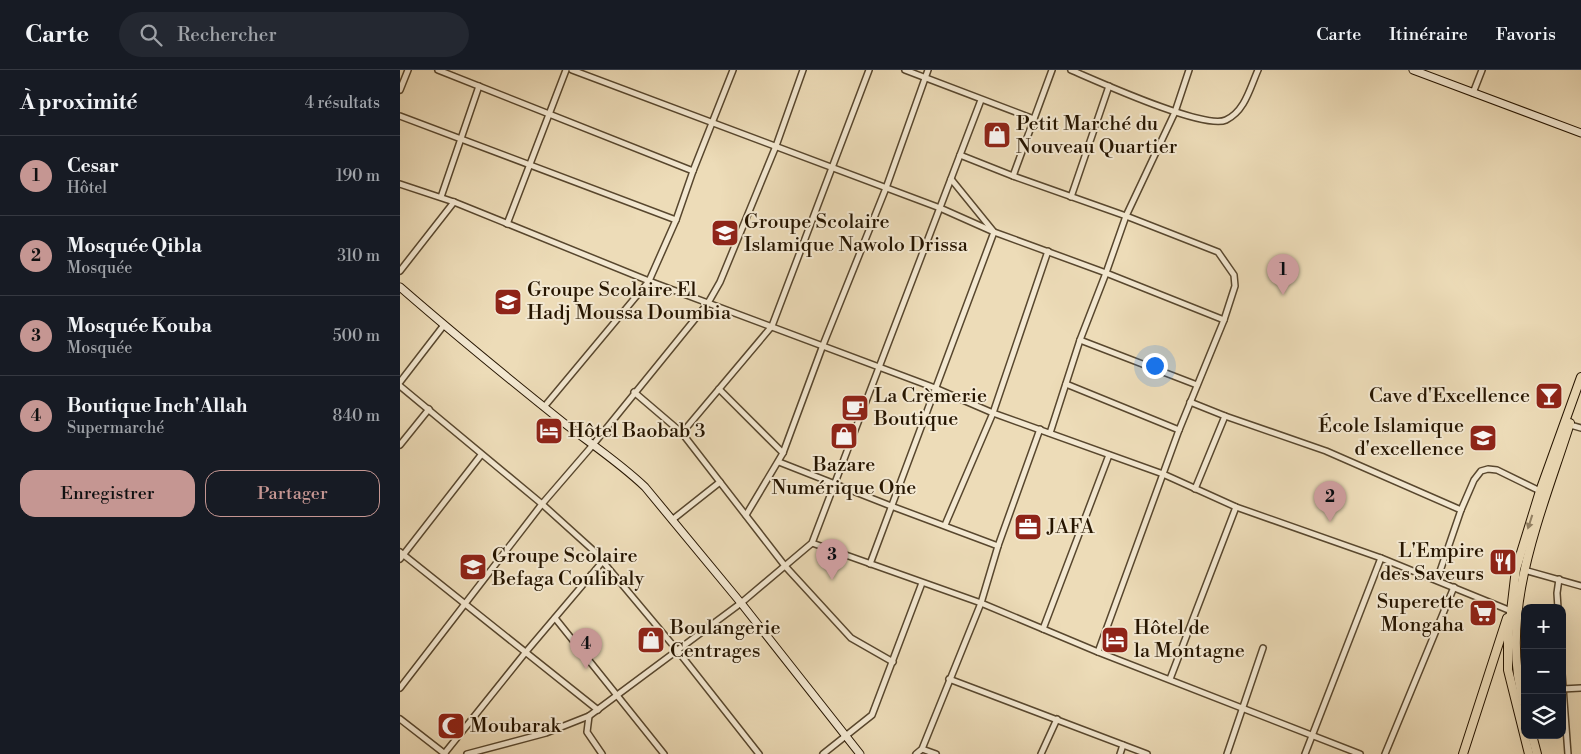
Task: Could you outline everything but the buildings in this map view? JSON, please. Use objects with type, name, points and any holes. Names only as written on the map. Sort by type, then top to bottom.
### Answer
[{"type":"main road","points":[[1508,670],[1508,637],[1524,570],[1581,377]]},
{"type":"main road","points":[[1529,754],[1519,694],[1515,641],[1516,569],[1540,491],[1581,390]]},
{"type":"main road","points":[[1463,754],[1506,620],[1514,611]]},
{"type":"main road","points":[[1491,666],[1505,665],[1519,694]]},
{"type":"main road","points":[[1533,739],[1537,754]]},
{"type":"street","points":[[400,90],[408,70]]},
{"type":"street","points":[[438,70],[693,171]]},
{"type":"street","points":[[507,224],[566,70]]},
{"type":"street","points":[[572,70],[940,208],[994,232],[1106,273],[1224,320]]},
{"type":"street","points":[[544,407],[649,281],[676,220],[693,171],[733,70]]},
{"type":"street","points":[[400,688],[542,504],[592,446],[708,303],[720,282],[776,146],[803,70]]},
{"type":"street","points":[[682,434],[772,326],[869,70]]},
{"type":"street","points":[[905,70],[1034,119]]},
{"type":"street","points":[[746,515],[783,453],[823,345],[886,188],[928,70]]},
{"type":"street","points":[[1013,176],[1052,70]]},
{"type":"street","points":[[1071,70],[1175,112],[1214,122],[1225,120],[1240,110],[1258,70]]},
{"type":"street","points":[[1050,433],[1080,340],[1126,216],[1175,112],[1189,70]]},
{"type":"street","points":[[1413,70],[1581,133]]},
{"type":"street","points":[[1474,93],[1482,70]]},
{"type":"street","points":[[441,197],[480,86]]},
{"type":"street","points":[[1071,197],[1110,86]]},
{"type":"street","points":[[467,754],[546,733],[589,716],[617,697],[741,602],[812,543],[981,100]]},
{"type":"street","points":[[400,116],[676,220]]},
{"type":"street","points":[[960,155],[1218,252],[1234,275],[1235,286],[1224,320],[1179,430],[1098,652]]},
{"type":"street","points":[[951,179],[994,232]]},
{"type":"street","points":[[400,184],[441,197],[649,281],[823,345],[935,388],[993,413],[1163,474],[1236,506],[1381,558],[1514,611]]},
{"type":"street","points":[[400,272],[454,202]]},
{"type":"street","points":[[870,564],[994,232]]},
{"type":"street","points":[[945,525],[993,413],[1048,252]]},
{"type":"street","points":[[400,287],[592,446],[630,472],[741,602],[860,754]]},
{"type":"street","points":[[400,382],[444,325]]},
{"type":"street","points":[[1080,340],[1197,385]]},
{"type":"street","points":[[1066,384],[1179,430]]},
{"type":"street","points":[[400,386],[542,504],[602,561],[677,650],[759,754]]},
{"type":"street","points":[[719,389],[783,453]]},
{"type":"street","points":[[634,392],[682,434],[786,566],[851,638],[893,662]]},
{"type":"street","points":[[1190,402],[1326,451],[1461,510]]},
{"type":"street","points":[[400,445],[429,410]]},
{"type":"street","points":[[1195,489],[1225,416]]},
{"type":"street","points":[[1567,424],[1581,428]]},
{"type":"street","points":[[916,754],[922,749],[981,603],[998,546],[1040,429]]},
{"type":"street","points":[[481,455],[401,555],[598,710]]},
{"type":"street","points":[[1043,629],[1109,455]]},
{"type":"street","points":[[779,462],[998,546]]},
{"type":"street","points":[[1437,580],[1461,510],[1474,480],[1481,472],[1488,469],[1497,470],[1540,491]]},
{"type":"street","points":[[672,520],[720,482]]},
{"type":"street","points":[[1170,679],[1236,506]]},
{"type":"street","points":[[812,543],[981,603],[1098,652],[1360,754]]},
{"type":"street","points":[[1305,754],[1381,558]]},
{"type":"street","points":[[400,719],[444,754],[602,561]]},
{"type":"street","points":[[1524,570],[1581,586]]},
{"type":"street","points":[[590,575],[618,579]]},
{"type":"street","points":[[1558,604],[1559,579]]},
{"type":"street","points":[[823,754],[872,715],[922,582]]},
{"type":"street","points":[[1385,754],[1454,587]]},
{"type":"street","points":[[555,618],[664,754]]},
{"type":"street","points":[[1227,754],[1263,648]]},
{"type":"street","points":[[949,679],[1147,754]]},
{"type":"street","points":[[1566,688],[1581,688]]},
{"type":"street","points":[[1563,694],[1568,754]]},
{"type":"street","points":[[589,716],[587,732],[602,754]]},
{"type":"street","points":[[1041,754],[1057,719]]},
{"type":"street","points":[[1120,754],[1123,745]]},
{"type":"street","points":[[922,749],[936,754]]},
{"type":"place","name":"Petit Marché du Nouveau Quartier","points":[[997,135]]},
{"type":"place","name":"Groupe Scolaire Islamique Nawolo Drissa","points":[[725,233]]},
{"type":"place","name":"Cesar","points":[[1283,295]]},
{"type":"place","name":"Groupe Scolaire El Hadj Moussa Doumbia","points":[[508,302]]},
{"type":"place","name":"Cave d'Excellence","points":[[1549,396]]},
{"type":"place","name":"La Crèmerie Boutique","points":[[855,408]]},
{"type":"place","name":"Hôtel Baobab 3","points":[[549,431]]},
{"type":"place","name":"Bazare Numérique One","points":[[844,436]]},
{"type":"place","name":"École Islamique d'excellence","points":[[1483,438]]},
{"type":"place","name":"Mosquée Qibla","points":[[1330,522]]},
{"type":"place","name":"JAFA","points":[[1028,527]]},
{"type":"place","name":"L'Empire des Saveurs","points":[[1503,562]]},
{"type":"place","name":"Groupe Scolaire Befaga Coulibaly","points":[[473,567]]},
{"type":"place","name":"Mosquée Kouba","points":[[832,580]]},
{"type":"place","name":"Superette Mongaha","points":[[1483,613]]},
{"type":"place","name":"Boulangerie Centrages","points":[[651,640]]},
{"type":"place","name":"Hôtel de la Montagne","points":[[1115,640]]},
{"type":"place","name":"Boutique Inch'Allah","points":[[586,669]]},
{"type":"place","name":"Moubarak","points":[[451,726]]}]
